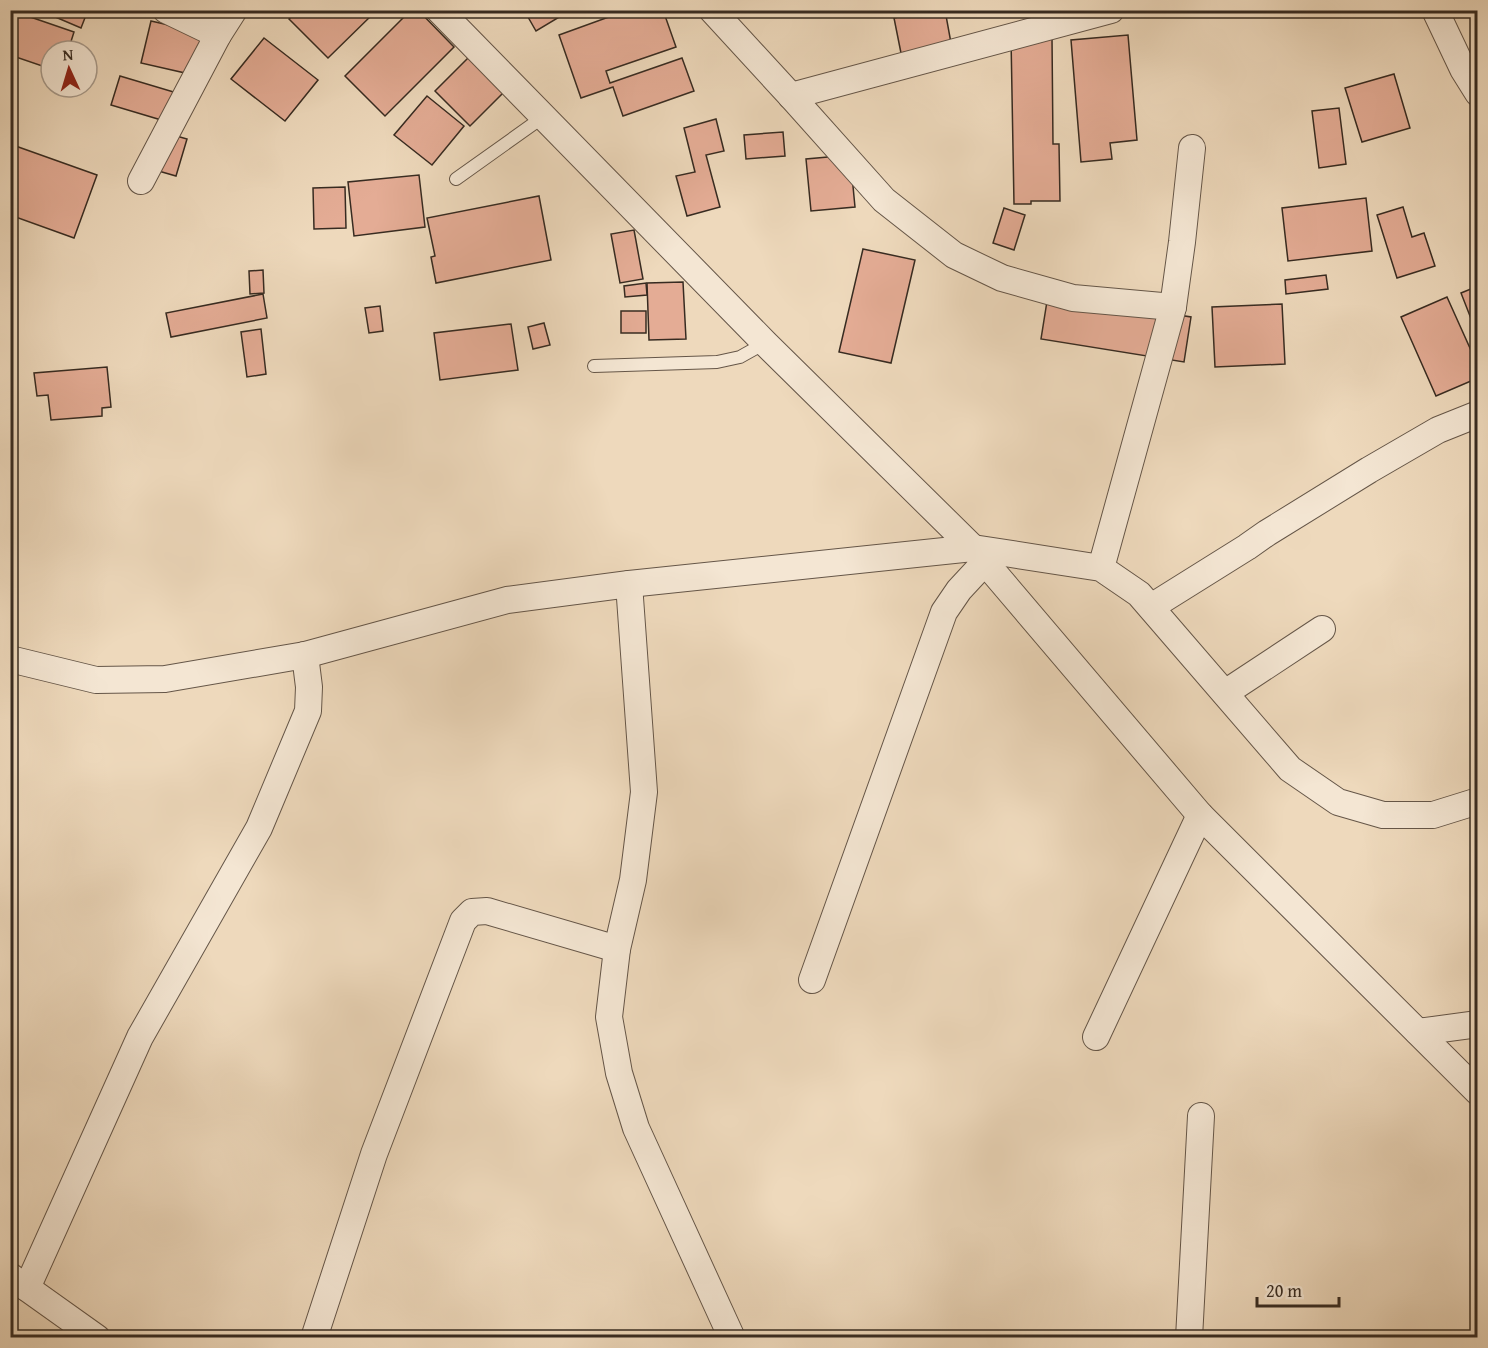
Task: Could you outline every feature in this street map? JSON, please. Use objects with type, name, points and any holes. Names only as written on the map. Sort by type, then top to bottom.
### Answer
[{"type":"street","points":[[166,10],[218,35]]},
{"type":"street","points":[[141,182],[218,35],[234,10]]},
{"type":"street","points":[[439,10],[765,343],[979,555],[1200,815],[1478,1092]]},
{"type":"street","points":[[712,10],[884,200],[954,255],[1002,278],[1073,297],[1173,307]]},
{"type":"street","points":[[791,96],[1110,10]]},
{"type":"street","points":[[1435,10],[1463,69],[1478,93]]},
{"type":"street","points":[[1101,568],[1173,307],[1192,148]]},
{"type":"street","points":[[1151,607],[1369,470],[1438,430],[1478,414]]},
{"type":"street","points":[[812,980],[944,612],[979,555]]},
{"type":"street","points":[[10,659],[96,680],[165,679],[305,655],[507,600],[629,584],[979,555],[1101,568],[1139,594],[1290,769],[1338,802],[1383,814],[1433,815],[1478,801]]},
{"type":"street","points":[[629,584],[644,792],[633,880],[617,949],[609,1017],[619,1073],[636,1128],[732,1338]]},
{"type":"street","points":[[1225,693],[1322,628]]},
{"type":"street","points":[[97,1338],[19,1282],[140,1037],[259,828],[308,711],[309,687],[305,655]]},
{"type":"street","points":[[1096,1037],[1200,815]]},
{"type":"street","points":[[314,1338],[374,1154],[463,921],[472,912],[487,911],[617,949]]},
{"type":"street","points":[[1418,1032],[1478,1024]]},
{"type":"street","points":[[1189,1338],[1201,1116]]},
{"type":"lane","points":[[456,179],[543,117]]},
{"type":"lane","points":[[594,366],[717,362],[740,357],[765,343]]},
{"type":"building","points":[[10,10],[74,32],[72,39],[39,39],[39,65],[10,55],[12,41],[10,40]]},
{"type":"building","points":[[39,10],[88,10],[81,28]]},
{"type":"building","points":[[298,10],[377,10],[328,58],[289,19]]},
{"type":"building","points":[[411,10],[418,10],[454,47],[385,116],[345,76]]},
{"type":"building","points":[[524,10],[571,10],[536,31]]},
{"type":"building","points":[[628,10],[663,10],[676,47],[606,71],[610,83],[682,58],[694,91],[623,116],[613,87],[581,98],[559,35]]},
{"type":"building","points":[[930,10],[945,10],[951,43],[901,53],[894,18]]},
{"type":"building","points":[[151,21],[204,33],[194,75],[141,63]]},
{"type":"building","points":[[1128,35],[1137,140],[1110,143],[1112,159],[1081,162],[1071,40]]},
{"type":"building","points":[[264,38],[318,80],[285,121],[231,79]]},
{"type":"building","points":[[1011,38],[1052,38],[1053,144],[1059,144],[1060,201],[1031,201],[1031,204],[1014,204]]},
{"type":"building","points":[[471,55],[506,90],[470,126],[435,91]]},
{"type":"building","points":[[10,69],[17,72],[10,87]]},
{"type":"building","points":[[1394,74],[1410,128],[1362,142],[1345,88]]},
{"type":"building","points":[[120,76],[177,93],[168,122],[111,105]]},
{"type":"building","points":[[427,96],[464,126],[432,165],[394,135]]},
{"type":"building","points":[[1339,108],[1346,164],[1319,168],[1312,111]]},
{"type":"building","points":[[716,119],[724,151],[706,155],[720,207],[687,216],[676,176],[695,172],[684,128]]},
{"type":"building","points":[[783,132],[785,156],[746,159],[744,135]]},
{"type":"building","points":[[166,133],[187,139],[176,176],[155,170]]},
{"type":"building","points":[[10,144],[97,175],[74,238],[10,215],[10,207],[15,196],[10,194]]},
{"type":"building","points":[[850,155],[855,207],[811,211],[806,159]]},
{"type":"building","points":[[419,175],[425,227],[354,236],[348,182]]},
{"type":"building","points":[[345,187],[346,228],[314,229],[313,188]]},
{"type":"building","points":[[539,196],[551,260],[436,283],[431,257],[435,256],[427,218]]},
{"type":"building","points":[[1366,198],[1372,251],[1288,261],[1282,208]]},
{"type":"building","points":[[1403,207],[1412,237],[1424,233],[1435,266],[1397,278],[1377,215]]},
{"type":"building","points":[[1004,208],[1025,215],[1014,250],[993,243]]},
{"type":"building","points":[[634,230],[643,279],[620,283],[611,234]]},
{"type":"building","points":[[863,249],[915,260],[891,363],[839,352]]},
{"type":"building","points":[[263,270],[264,293],[250,294],[249,271]]},
{"type":"building","points":[[1326,275],[1328,289],[1286,294],[1285,280]]},
{"type":"building","points":[[683,282],[686,339],[649,340],[647,283]]},
{"type":"building","points":[[646,283],[647,295],[625,297],[624,286]]},
{"type":"building","points":[[1478,286],[1478,334],[1477,334],[1461,293]]},
{"type":"building","points":[[263,294],[267,318],[171,337],[166,313]]},
{"type":"building","points":[[1048,295],[1191,317],[1184,362],[1041,339]]},
{"type":"building","points":[[1447,297],[1478,366],[1478,378],[1436,396],[1401,317]]},
{"type":"building","points":[[1282,304],[1285,364],[1215,367],[1212,307]]},
{"type":"building","points":[[380,306],[383,331],[369,333],[365,308]]},
{"type":"building","points":[[621,311],[646,311],[646,333],[621,333]]},
{"type":"building","points":[[544,323],[550,345],[533,349],[528,327]]},
{"type":"building","points":[[511,324],[518,370],[440,380],[434,333]]},
{"type":"building","points":[[261,329],[266,374],[247,377],[241,332]]},
{"type":"building","points":[[107,367],[111,407],[102,408],[102,416],[51,420],[48,395],[37,396],[34,373]]}]
